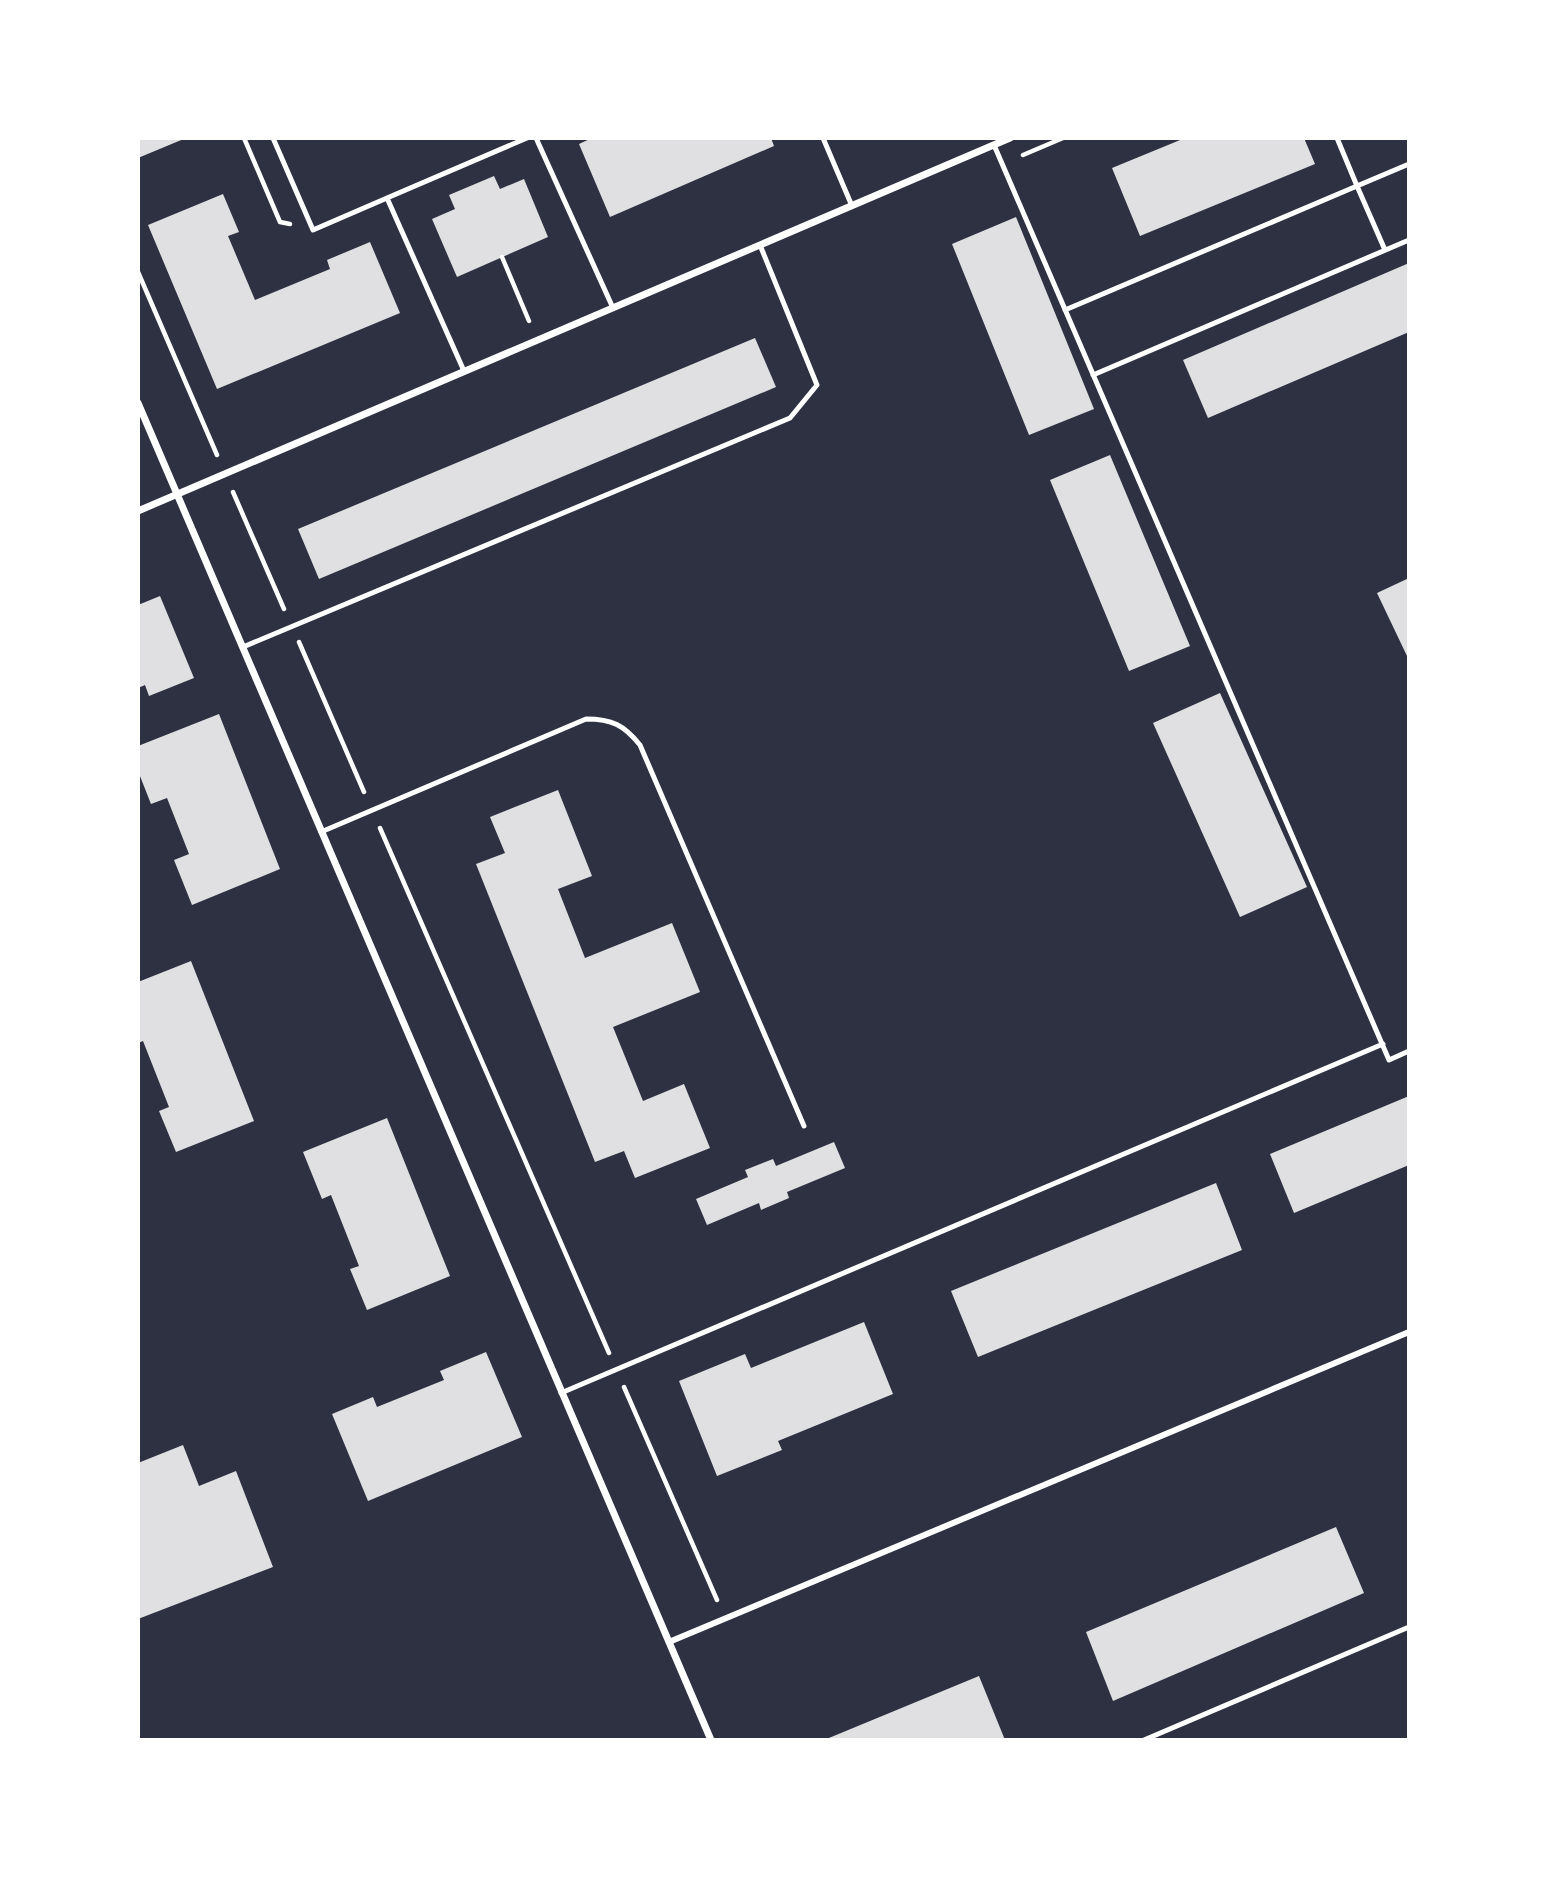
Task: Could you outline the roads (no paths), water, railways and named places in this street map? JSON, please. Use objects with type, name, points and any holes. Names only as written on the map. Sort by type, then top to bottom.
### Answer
[{"type":"street","points":[[138,511],[1010,138]]},
{"type":"street","points":[[138,403],[710,1740]]},
{"type":"street","points":[[669,1642],[1409,1332]]},
{"type":"lane","points":[[273,138],[313,230],[527,138]]},
{"type":"lane","points":[[536,138],[613,308]]},
{"type":"lane","points":[[823,138],[852,206]]},
{"type":"lane","points":[[1337,138],[1385,250]]},
{"type":"lane","points":[[994,145],[1389,1060],[1409,1051]]},
{"type":"lane","points":[[1065,310],[1409,164]]},
{"type":"lane","points":[[387,198],[464,372]]},
{"type":"lane","points":[[1093,375],[1409,240]]},
{"type":"lane","points":[[243,647],[790,418],[817,385],[760,245]]},
{"type":"lane","points":[[321,832],[586,719],[608,719],[627,730],[640,745],[804,1126]]},
{"type":"lane","points":[[561,1393],[1383,1044]]},
{"type":"lane","points":[[1144,1740],[1409,1627]]}]
